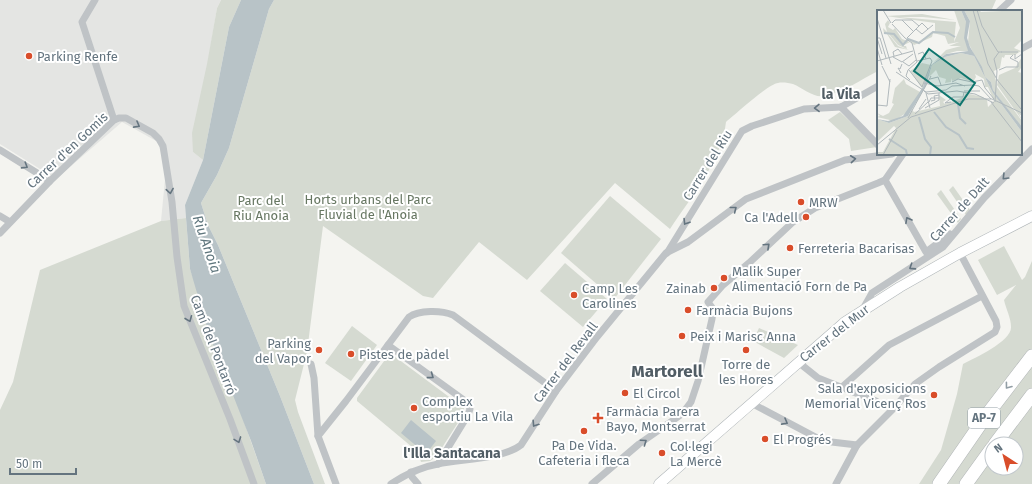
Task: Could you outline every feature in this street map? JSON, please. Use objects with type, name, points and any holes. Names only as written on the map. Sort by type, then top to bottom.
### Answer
[{"type":"highway","name":"AP-7","points":[[939,484],[986,416],[1032,356]]},
{"type":"highway","name":"AP-7","points":[[1001,436],[1032,395]]},
{"type":"highway","points":[[966,484],[984,459]]},
{"type":"main road","name":"Carrer del Mur","points":[[659,484],[750,403],[845,322],[863,309],[900,286],[1032,216]]},
{"type":"street","points":[[95,0],[82,22],[114,120]]},
{"type":"street","points":[[1000,10],[1011,0]]},
{"type":"street","points":[[1022,48],[1032,43]]},
{"type":"street","points":[[877,87],[842,108],[877,143]]},
{"type":"street","name":"Carrer del Riu","points":[[666,253],[742,131],[752,126],[804,109],[842,108]]},
{"type":"street","name":"Carrer d'en Gomis","points":[[0,233],[50,181],[114,120],[126,118],[152,133],[158,139]]},
{"type":"street","name":"Camí del Pontarró","points":[[158,139],[164,153],[172,202],[177,257],[184,306],[230,419],[254,484]]},
{"type":"street","name":"Carrer de Dalt","points":[[863,309],[872,293],[943,247],[984,198],[1032,149]]},
{"type":"street","points":[[0,150],[50,181]]},
{"type":"street","name":"Carrer del Revall","points":[[391,484],[410,472],[438,464],[494,456],[516,449],[521,445],[556,391],[597,337],[666,253],[688,242],[746,199],[845,160],[882,155]]},
{"type":"street","points":[[889,155],[893,170]]},
{"type":"street","points":[[592,484],[639,444],[682,414],[691,402],[698,381],[713,309],[708,302],[723,285],[793,222],[815,208],[885,180],[902,155]]},
{"type":"street","points":[[885,180],[926,252],[961,225]]},
{"type":"street","points":[[0,216],[10,222]]},
{"type":"street","points":[[836,484],[857,445],[894,408],[915,384],[995,332],[997,327],[996,321],[960,253]]},
{"type":"street","points":[[842,387],[889,345],[982,296]]},
{"type":"street","points":[[318,436],[409,317],[418,313],[434,312],[453,315],[556,391]]},
{"type":"street","points":[[388,345],[468,403],[470,409],[468,416],[438,464]]},
{"type":"street","points":[[798,362],[818,378],[876,400]]},
{"type":"street","points":[[311,364],[314,378],[318,436],[336,484]]},
{"type":"street","points":[[750,403],[823,441],[857,445]]},
{"type":"street","points":[[410,472],[418,484]]},
{"type":"shaded area","points":[[0,0],[221,0],[217,8],[193,152],[203,160],[185,205],[186,218],[161,221],[166,169],[158,142],[122,122],[56,179],[0,144]]},
{"type":"green space","points":[[221,0],[241,0],[229,27],[203,160],[193,152],[192,133],[217,8]]},
{"type":"green space","points":[[274,0],[996,0],[992,9],[990,10],[877,10],[877,72],[845,89],[824,96],[816,96],[791,84],[778,83],[773,85],[726,122],[719,150],[712,164],[696,191],[670,229],[615,183],[527,280],[479,242],[433,298],[423,296],[323,226],[307,352],[295,400],[298,412],[325,484],[314,484],[280,396],[218,245],[208,225],[201,203],[217,175],[229,148],[269,9]]},
{"type":"green space","points":[[840,112],[877,147],[851,151],[849,139],[828,120]]},
{"type":"green space","points":[[953,186],[970,210],[966,215],[949,190]]},
{"type":"green space","points":[[941,190],[961,219],[958,223],[937,194]]},
{"type":"green space","points":[[610,196],[661,239],[614,299],[561,253]]},
{"type":"green space","points":[[186,218],[190,269],[266,484],[0,484],[0,410],[13,382],[40,270],[161,221]]},
{"type":"green space","points":[[1004,246],[1022,280],[1025,277],[1032,261],[1032,484],[919,484],[941,450],[957,394],[963,364],[992,348],[1006,338],[1010,332],[1010,320],[1004,300],[1016,285],[997,295],[978,260]]},
{"type":"green space","name":"Camp Les Carolines","points":[[565,263],[607,299],[583,327],[540,291]]},
{"type":"green space","name":"Pistes de pàdel","points":[[352,326],[377,345],[351,381],[325,363]]},
{"type":"green space","points":[[759,328],[798,345],[784,358],[753,341]]},
{"type":"green space","name":"Complex esportiu La Vila","points":[[390,353],[464,408],[461,418],[436,457],[430,461],[421,462],[418,452],[357,401],[357,398]]},
{"type":"water","name":"Riu Anoia","points":[[241,0],[274,0],[269,9],[229,148],[217,175],[201,203],[208,225],[218,245],[280,396],[314,484],[266,484],[251,441],[209,334],[190,269],[185,205],[203,160],[229,27]]},
{"type":"water","points":[[411,420],[436,441],[426,454],[401,433]]},
{"type":"place","name":"Parking Renfe","points":[[29,56]]},
{"type":"place","name":"MRW","points":[[801,202]]},
{"type":"place","name":"Ca l'Adell","points":[[806,217]]},
{"type":"place","name":"Ferreteria Bacarisas","points":[[790,248]]},
{"type":"place","name":"Malik Super Alimentació Forn de Pa","points":[[724,278]]},
{"type":"place","name":"Zainab","points":[[714,288]]},
{"type":"place","name":"Camp Les Carolines","points":[[574,295]]},
{"type":"place","name":"Farmàcia Bujons","points":[[688,310]]},
{"type":"place","name":"Peix i Marisc Anna","points":[[682,336]]},
{"type":"place","name":"Parking del Vapor","points":[[319,350]]},
{"type":"place","name":"Torre de les Hores","points":[[746,350]]},
{"type":"place","name":"Pistes de pàdel","points":[[351,354]]},
{"type":"place","name":"El Circol","points":[[625,393]]},
{"type":"place","name":"Sala d'exposicions Memorial Vicenç Ros","points":[[934,395]]},
{"type":"place","name":"Complex esportiu La Vila","points":[[414,408]]},
{"type":"place","name":"Farmàcia Parera Bayo, Montserrat","points":[[598,418]]},
{"type":"place","name":"Pa De Vida. Cafeteria i fleca","points":[[584,431]]},
{"type":"place","name":"El Progrés","points":[[765,439]]},
{"type":"place","name":"Col·legi La Mercè","points":[[662,453]]},
{"type":"district","name":"la Vila","points":[[841,94]]},
{"type":"district","name":"Martorell","points":[[667,371]]},
{"type":"district","name":"l'Illa Santacana","points":[[452,453]]},
{"type":"park label","name":"Horts urbans del Parc Fluvial de l'Anoia","points":[[368,206]]},
{"type":"park label","name":"Parc del Riu Anoia","points":[[261,208]]}]
